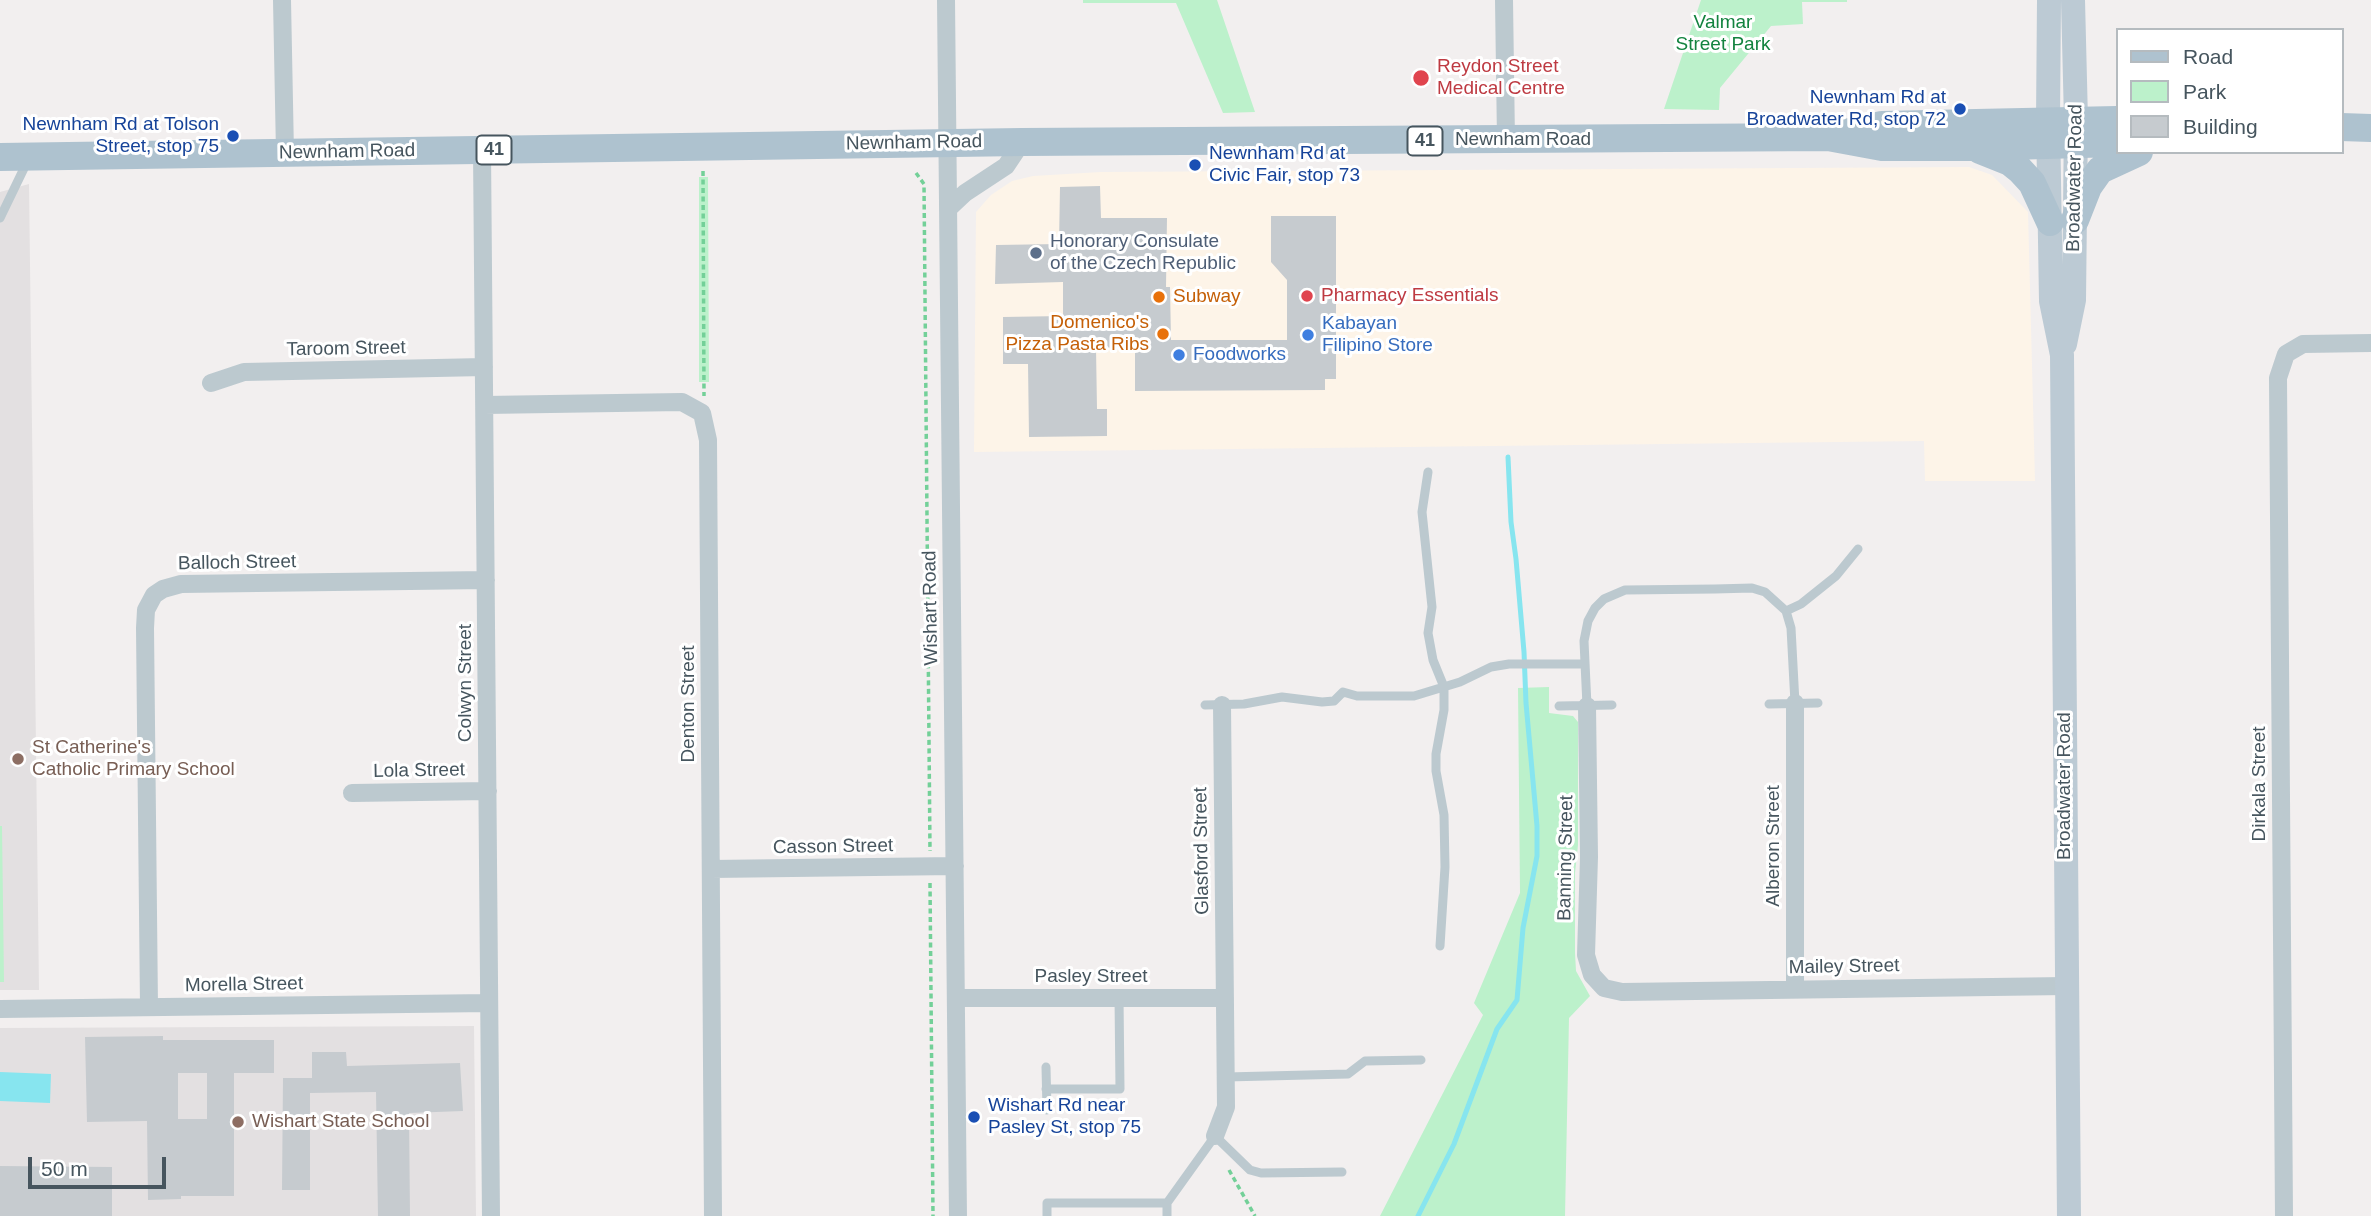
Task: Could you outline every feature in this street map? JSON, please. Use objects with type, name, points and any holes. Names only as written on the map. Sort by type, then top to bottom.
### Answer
[{"type":"main road","name":"Broadwater Road","points":[[2049,0],[2048,133],[2074,300],[2062,355],[2069,1216]]},
{"type":"main road","name":"Broadwater Road","points":[[2062,221],[2076,132],[2073,0]]},
{"type":"main road","name":"Newnham Road","points":[[1828,137],[1882,125],[2076,132],[2116,120]]},
{"type":"main road","name":"Newnham Road","points":[[2076,132],[2116,143]]},
{"type":"main road","name":"Newnham Road","points":[[0,157],[1022,142],[1828,137],[1882,147],[1974,147],[2048,133]]},
{"type":"main road","points":[[1974,147],[2010,162],[2020,170],[2062,221],[2100,170],[2135,154]]},
{"type":"street","points":[[282,0],[285,153]]},
{"type":"street","name":"Wishart Road","points":[[946,0],[958,1216]]},
{"type":"street","points":[[1504,0],[1506,140]]},
{"type":"street","points":[[948,209],[965,193],[1006,166],[1022,142]]},
{"type":"street","name":"Colwyn Street","points":[[482,150],[491,1216]]},
{"type":"street","name":"Dirkala Street","points":[[2284,1216],[2278,393],[2280,366],[2286,354],[2303,344],[2371,343]]},
{"type":"street","name":"Taroom Street","points":[[211,383],[244,372],[484,367]]},
{"type":"street","points":[[485,405],[681,402],[702,413]]},
{"type":"street","name":"Denton Street","points":[[702,413],[708,440],[713,1216]]},
{"type":"street","name":"Balloch Street","points":[[149,1007],[145,628],[146,610],[154,595],[163,589],[181,584],[486,580]]},
{"type":"street","name":"Alberon Street","points":[[1795,704],[1795,989]]},
{"type":"street","name":"Glasford Street","points":[[1214,705],[1226,1077],[1226,1107],[1215,1136]]},
{"type":"street","name":"Banning Street","points":[[1587,706],[1586,955],[1592,975],[1604,988],[1622,992]]},
{"type":"street","name":"Lola Street","points":[[352,793],[488,791]]},
{"type":"street","name":"Casson Street","points":[[711,869],[955,866]]},
{"type":"street","name":"Mailey Street","points":[[1622,992],[2066,986]]},
{"type":"street","name":"Pasley Street","points":[[957,998],[1225,998]]},
{"type":"street","name":"Morella Street","points":[[0,1009],[489,1003]]},
{"type":"lane","points":[[0,218],[30,157]]},
{"type":"lane","points":[[1427,472],[1422,512],[1432,597],[1428,633],[1433,660],[1444,687],[1444,710],[1436,754],[1436,771],[1444,815],[1445,867],[1440,946]]},
{"type":"lane","points":[[1786,611],[1801,604],[1836,576],[1858,549]]},
{"type":"lane","points":[[1587,706],[1584,641],[1588,621],[1604,599],[1625,590],[1752,588],[1765,592],[1786,611],[1791,628],[1795,704]]},
{"type":"lane","points":[[1214,705],[1244,705],[1283,697],[1334,701],[1343,692],[1357,696],[1414,696],[1460,682],[1491,667],[1537,663],[1584,664]]},
{"type":"lane","points":[[1769,704],[1818,703]]},
{"type":"lane","points":[[1559,706],[1612,705]]},
{"type":"lane","points":[[1046,1089],[1120,1089],[1119,997]]},
{"type":"lane","points":[[1226,1077],[1348,1074],[1365,1061],[1421,1060]]},
{"type":"lane","points":[[1046,1067],[1047,1110]]},
{"type":"lane","points":[[1167,1216],[1167,1203],[1215,1136],[1250,1170],[1261,1173],[1342,1172]]},
{"type":"lane","points":[[1047,1216],[1047,1203],[1167,1203]]},
{"type":"path","points":[[702,413],[705,386],[703,171]]},
{"type":"path","points":[[916,173],[924,184],[930,851]]},
{"type":"path","points":[[930,883],[933,1216]]},
{"type":"path","points":[[1215,1136],[1223,1160],[1255,1216]]},
{"type":"shaded area","points":[[1969,167],[1992,175],[2028,212],[2035,481],[1925,481],[1924,441],[974,452],[976,212],[991,195],[1012,181],[1033,176],[1101,172]]},
{"type":"shaded area","name":"St Catherine's Catholic Primary School","points":[[29,184],[39,990],[0,990],[0,192]]},
{"type":"shaded area","name":"Wishart State School","points":[[474,1026],[476,1216],[0,1216],[0,1028]]},
{"type":"green space","points":[[1083,0],[1217,0],[1255,112],[1223,113],[1176,3],[1083,3]]},
{"type":"green space","name":"Valmar Street Park","points":[[1701,0],[1847,2],[1802,2],[1803,24],[1771,26],[1720,88],[1719,110],[1664,109]]},
{"type":"green space","points":[[699,177],[708,177],[709,382],[699,382]]},
{"type":"green space","points":[[1549,687],[1549,713],[1573,716],[1578,722],[1575,953],[1576,971],[1590,996],[1569,1018],[1565,1216],[1380,1216],[1483,1015],[1474,1003],[1520,893],[1518,688]]},
{"type":"green space","points":[[2,826],[4,982],[0,982]]},
{"type":"water","points":[[0,1072],[51,1074],[50,1103],[0,1101]]},
{"type":"building","points":[[1100,186],[1101,218],[1167,218],[1166,287],[1170,287],[1171,340],[1287,340],[1287,280],[1271,262],[1271,216],[1336,216],[1336,379],[1325,379],[1325,390],[1135,391],[1135,347],[1096,348],[1097,409],[1107,409],[1107,436],[1029,437],[1028,364],[1003,364],[1003,317],[1063,316],[1063,282],[995,284],[996,245],[1059,244],[1060,187]]},
{"type":"building","points":[[163,1036],[163,1040],[274,1040],[274,1073],[234,1073],[234,1196],[181,1196],[181,1199],[148,1200],[147,1121],[87,1122],[85,1037]],"holes":[[[178,1073],[207,1073],[207,1119],[178,1119]]]},
{"type":"building","points":[[312,1052],[346,1052],[347,1066],[460,1063],[463,1111],[409,1113],[410,1216],[378,1216],[376,1092],[310,1093],[310,1190],[282,1190],[283,1078],[312,1078]]},
{"type":"building","points":[[0,1166],[112,1167],[112,1216],[0,1216]]},
{"type":"waterway","points":[[1418,1216],[1454,1144],[1497,1029],[1517,1000],[1523,928],[1537,856],[1537,826],[1511,522],[1508,457]]},
{"type":"place","name":"Reydon Street Medical Centre","points":[[1421,78]]},
{"type":"place","name":"Newnham Rd at Broadwater Rd, stop 72","points":[[1960,109]]},
{"type":"place","name":"Newnham Rd at Tolson Street, stop 75","points":[[233,136]]},
{"type":"place","name":"Newnham Rd at Civic Fair, stop 73","points":[[1195,165]]},
{"type":"place","name":"Honorary Consulate of the Czech Republic","points":[[1036,253]]},
{"type":"place","name":"Pharmacy Essentials","points":[[1307,296]]},
{"type":"place","name":"Subway","points":[[1159,297]]},
{"type":"place","name":"Domenico's Pizza Pasta Ribs","points":[[1163,334]]},
{"type":"place","name":"Kabayan Filipino Store","points":[[1308,335]]},
{"type":"place","name":"Foodworks","points":[[1179,355]]},
{"type":"place","name":"St Catherine's Catholic Primary School","points":[[18,759]]},
{"type":"place","name":"Wishart Rd near Pasley St, stop 75","points":[[974,1117]]},
{"type":"place","name":"Wishart State School","points":[[238,1122]]}]
